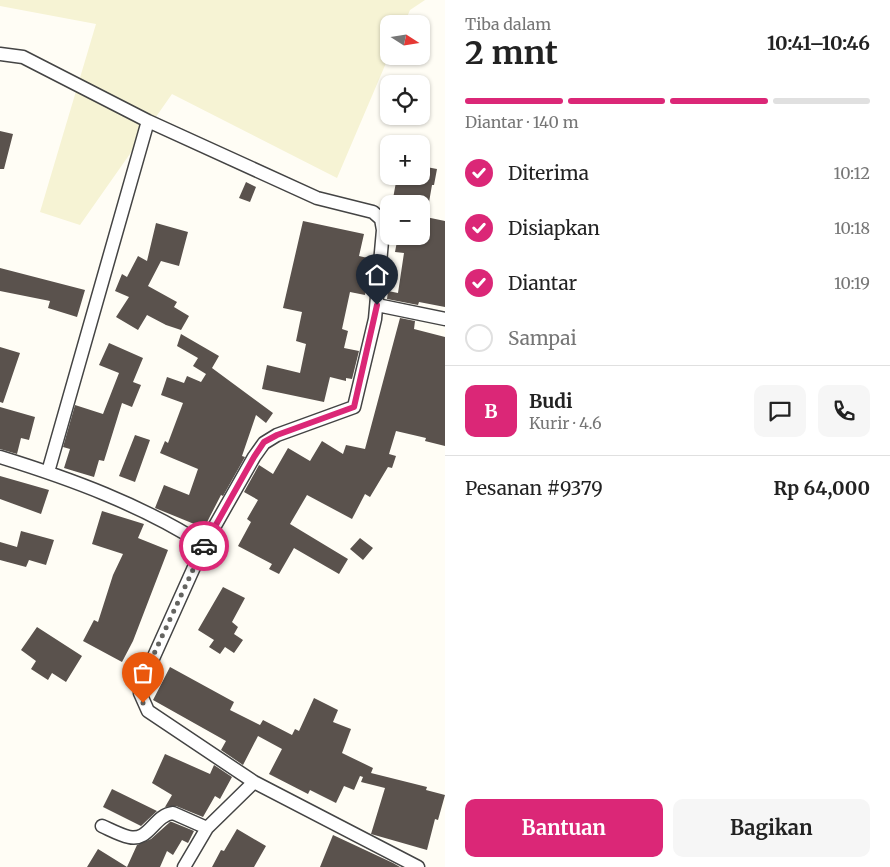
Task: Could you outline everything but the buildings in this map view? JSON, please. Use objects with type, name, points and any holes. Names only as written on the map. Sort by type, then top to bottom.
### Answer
[{"type":"street","points":[[0,54],[23,57],[148,121],[317,198],[373,212],[379,216],[383,230],[377,305],[354,407],[277,435],[264,442],[204,545],[146,671],[140,693],[148,711],[254,782],[418,867]]},
{"type":"street","points":[[48,472],[148,121]]},
{"type":"street","points":[[377,305],[445,319]]},
{"type":"street","points":[[0,457],[48,472],[161,518],[204,545]]},
{"type":"street","points":[[184,867],[207,828],[254,782]]},
{"type":"street","points":[[102,826],[127,837],[135,838],[144,835],[159,819],[172,813],[207,828]]},
{"type":"shaded area","points":[[0,0],[425,0],[410,10],[408,15],[380,15],[380,65],[385,65],[337,178],[172,94],[80,225],[40,212],[96,24],[0,6]]},
{"type":"way so far","points":[[143,703],[140,693],[146,671],[159,647],[204,546]]},
{"type":"route","points":[[204,546],[264,442],[277,435],[354,407],[377,305]]}]
